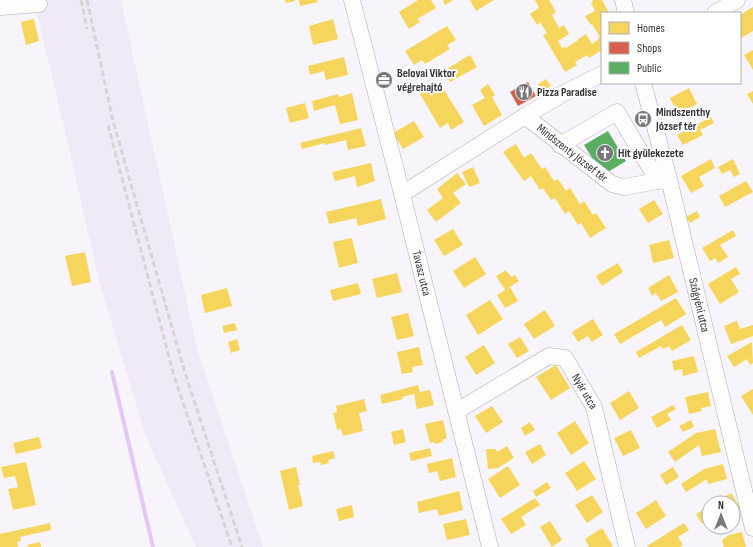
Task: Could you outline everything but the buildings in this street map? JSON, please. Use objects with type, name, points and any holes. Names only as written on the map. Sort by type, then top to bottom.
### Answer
[{"type":"street","points":[[1,0],[2,7],[39,4]]},
{"type":"street","name":"Tavasz utca","points":[[352,0],[457,411],[490,547]]},
{"type":"street","points":[[623,0],[626,12]]},
{"type":"street","points":[[717,12],[738,0]]},
{"type":"street","name":"Mindszenty József tér","points":[[402,194],[525,116],[564,93],[601,74]]},
{"type":"street","name":"Szőgyéni utca","points":[[643,84],[663,180],[753,528]]},
{"type":"street","points":[[560,145],[617,112],[663,180]]},
{"type":"street","name":"Mindszenty József tér","points":[[525,116],[560,145],[612,184],[624,187],[663,180]]},
{"type":"street","name":"Nyár utca","points":[[457,411],[549,356],[565,358],[594,407],[626,547]]},
{"type":"shaded area","points":[[32,0],[121,0],[197,348],[263,547],[196,547],[146,437],[99,281],[67,139],[34,1]]},
{"type":"waterway","points":[[112,372],[153,547]]},
{"type":"railway","points":[[81,0],[87,29]]},
{"type":"railway","points":[[87,0],[113,121],[185,373],[242,547]]},
{"type":"railway","points":[[108,125],[174,376],[232,547]]},
{"type":"place","name":"Belovai Viktor végrehajtó","points":[[384,80]]},
{"type":"place","name":"Pizza Paradise","points":[[524,92]]},
{"type":"place","name":"Mindszenthy József tér","points":[[643,119]]},
{"type":"place","name":"Hit gyülekezete","points":[[605,153]]}]
